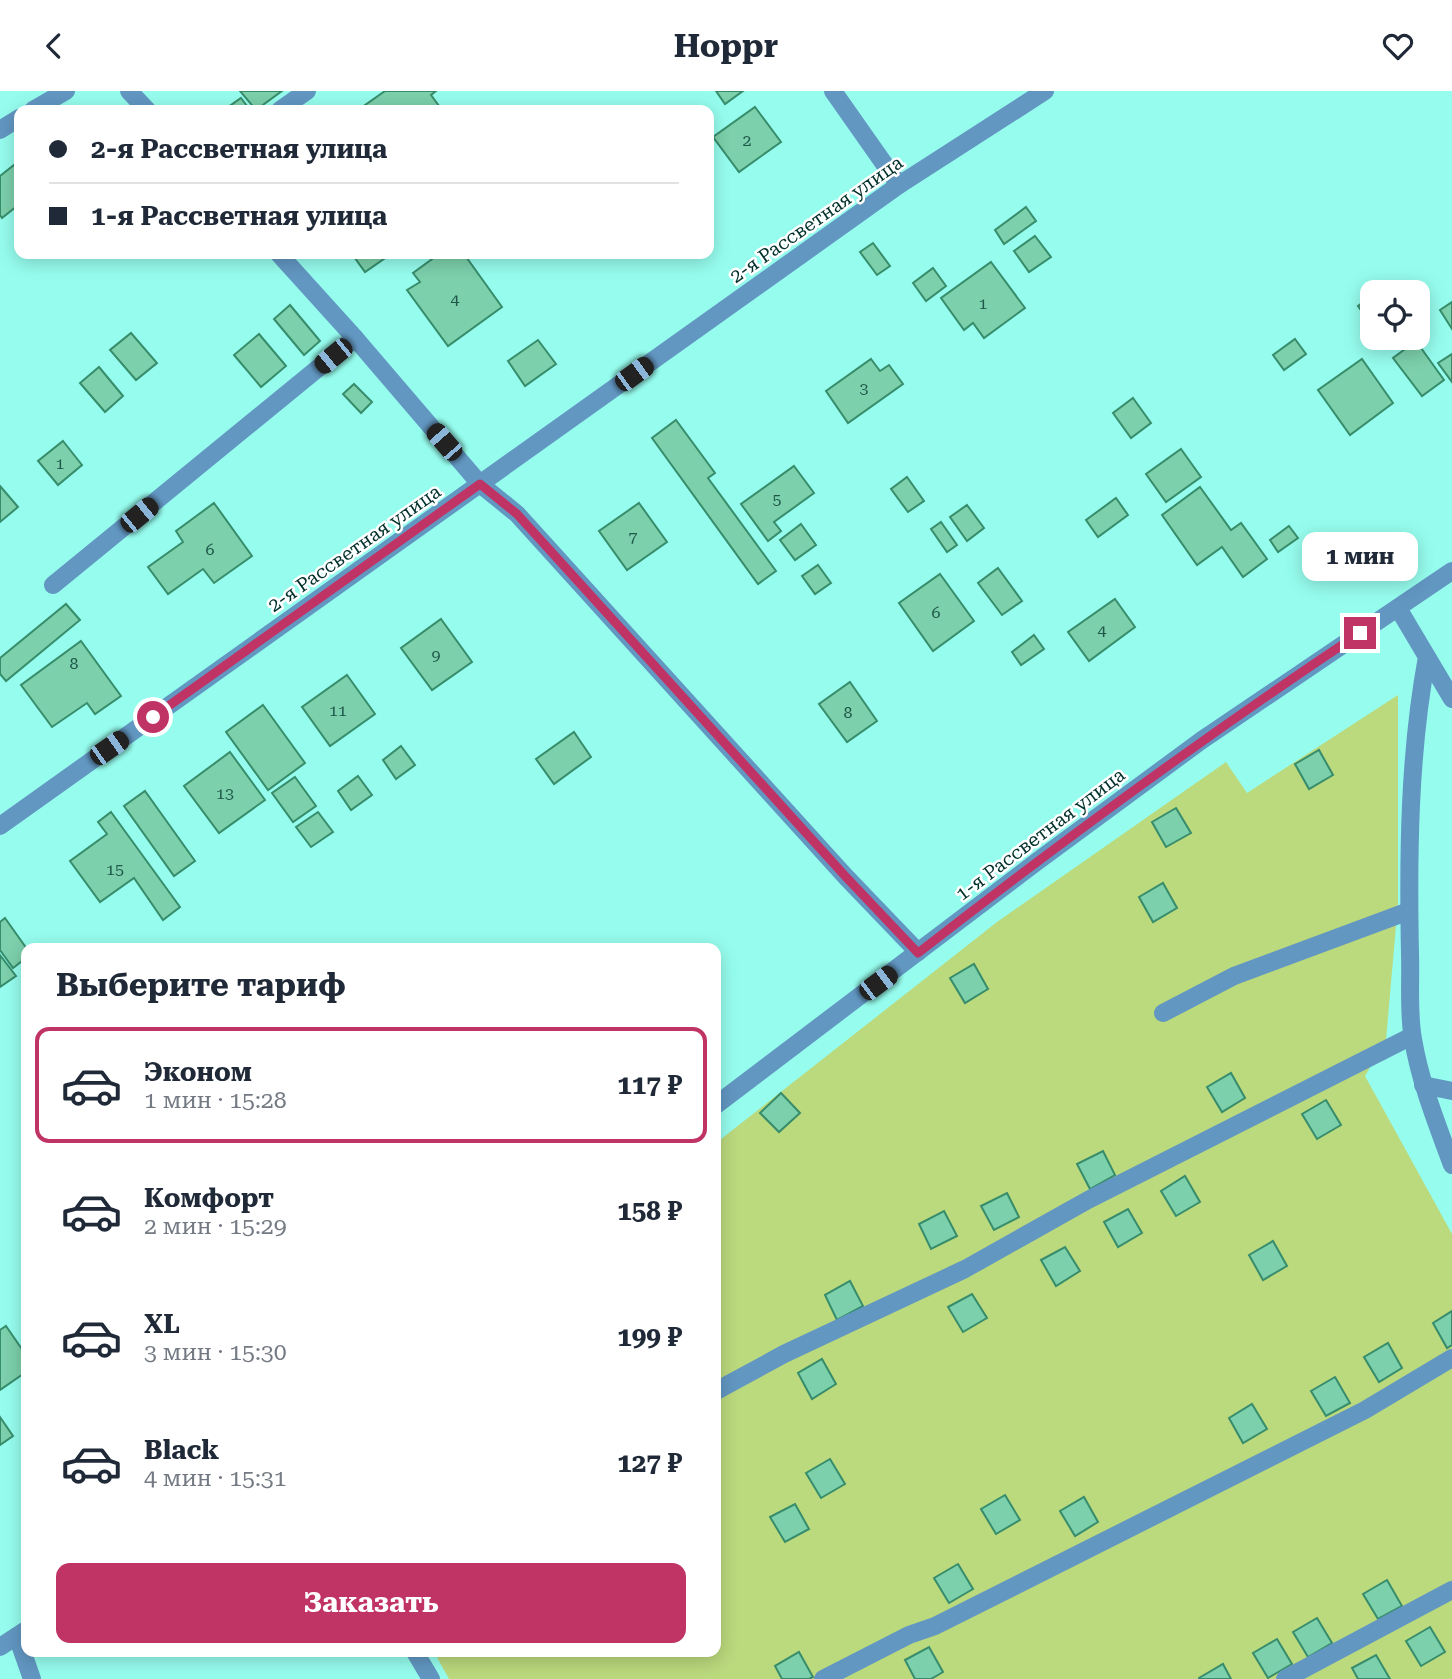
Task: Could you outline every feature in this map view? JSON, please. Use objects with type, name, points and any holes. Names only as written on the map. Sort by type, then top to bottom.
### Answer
[{"type":"street","points":[[42,105],[66,91]]},
{"type":"street","points":[[130,91],[143,105]]},
{"type":"street","points":[[287,105],[307,91]]},
{"type":"street","points":[[833,91],[899,185]]},
{"type":"street","name":"2-я Рассветная улица","points":[[0,826],[899,185],[1045,91]]},
{"type":"street","points":[[284,259],[480,484],[517,514],[836,867],[918,953]]},
{"type":"street","points":[[53,585],[355,338]]},
{"type":"street","name":"1-я Рассветная улица","points":[[721,1101],[1039,859],[1202,740],[1452,571]]},
{"type":"street","points":[[1398,608],[1452,699]]},
{"type":"street","points":[[1427,657],[1418,704],[1409,911],[1412,1036],[1423,1085],[1452,1165]]},
{"type":"street","points":[[1163,1013],[1234,976],[1409,911]]},
{"type":"street","points":[[721,1388],[784,1354],[965,1269],[1088,1200],[1412,1036]]},
{"type":"street","points":[[1423,1085],[1452,1091]]},
{"type":"street","points":[[823,1679],[1365,1410],[1452,1358]]},
{"type":"street","points":[[1285,1679],[1452,1590]]},
{"type":"street","points":[[0,1647],[21,1634]]},
{"type":"street","points":[[27,1657],[32,1679]]},
{"type":"street","points":[[418,1657],[430,1679]]},
{"type":"green space","points":[[1398,695],[1398,903],[1386,1040],[1365,1076],[1452,1234],[1452,1679],[449,1679],[437,1657],[721,1657],[721,1139],[997,922],[1226,762],[1247,793]]},
{"type":"building","points":[[240,91],[282,91],[263,105],[252,105]]},
{"type":"building","points":[[385,91],[436,91],[431,95],[438,105],[365,105]]},
{"type":"building","points":[[716,91],[743,91],[725,104]]},
{"type":"building","points":[[241,98],[246,105],[231,105]]},
{"type":"building","points":[[755,107],[781,142],[739,172],[714,136]]},
{"type":"building","points":[[14,165],[14,208],[2,218],[0,215],[0,176]]},
{"type":"building","points":[[1026,207],[1036,221],[1004,244],[995,230]]},
{"type":"building","points":[[1035,236],[1051,257],[1029,272],[1014,251]]},
{"type":"building","points":[[873,243],[890,266],[877,275],[860,252]]},
{"type":"building","points":[[356,259],[384,259],[365,272]]},
{"type":"building","points":[[432,259],[468,259],[502,307],[448,346],[407,290],[420,282],[413,273]]},
{"type":"building","points":[[991,262],[1025,308],[984,338],[973,323],[964,330],[941,298]]},
{"type":"building","points":[[933,268],[946,286],[926,301],[913,283]]},
{"type":"building","points":[[1452,302],[1452,329],[1440,310]]},
{"type":"building","points":[[290,305],[320,341],[304,355],[274,319]]},
{"type":"building","points":[[131,333],[157,363],[136,380],[110,350]]},
{"type":"building","points":[[259,334],[286,366],[261,387],[234,355]]},
{"type":"building","points":[[1295,339],[1306,354],[1284,370],[1273,355]]},
{"type":"building","points":[[538,340],[556,364],[525,386],[508,361]]},
{"type":"building","points":[[1404,350],[1422,350],[1444,380],[1422,396],[1393,358]]},
{"type":"building","points":[[1452,354],[1452,382],[1438,363]]},
{"type":"building","points":[[871,359],[880,371],[889,365],[903,384],[848,423],[826,391]]},
{"type":"building","points":[[1362,359],[1393,403],[1350,435],[1318,390]]},
{"type":"building","points":[[99,367],[123,396],[105,412],[80,383]]},
{"type":"building","points":[[354,384],[372,402],[361,413],[343,394]]},
{"type":"building","points":[[1133,398],[1151,423],[1131,438],[1113,413]]},
{"type":"building","points":[[676,420],[715,473],[708,478],[776,571],[758,584],[652,438]]},
{"type":"building","points":[[63,441],[82,465],[58,485],[38,461]]},
{"type":"building","points":[[1181,449],[1201,477],[1166,502],[1146,474]]},
{"type":"building","points":[[794,466],[814,493],[774,522],[781,531],[768,541],[741,504]]},
{"type":"building","points":[[907,477],[924,501],[908,512],[891,489]]},
{"type":"building","points":[[0,486],[18,507],[0,522]]},
{"type":"building","points":[[1200,487],[1231,530],[1241,523],[1267,559],[1243,577],[1222,547],[1197,565],[1162,515]]},
{"type":"building","points":[[1116,498],[1128,515],[1098,537],[1086,520]]},
{"type":"building","points":[[214,503],[252,556],[214,583],[203,569],[168,594],[148,567],[183,542],[176,531]]},
{"type":"building","points":[[639,503],[667,542],[627,570],[599,531]]},
{"type":"building","points":[[967,505],[984,528],[967,541],[950,517]]},
{"type":"building","points":[[941,522],[957,545],[947,552],[931,529]]},
{"type":"building","points":[[801,524],[816,545],[795,560],[780,540]]},
{"type":"building","points":[[1289,526],[1298,538],[1278,552],[1270,540]]},
{"type":"building","points":[[818,565],[831,583],[815,594],[802,576]]},
{"type":"building","points":[[998,568],[1022,601],[1002,615],[978,583]]},
{"type":"building","points":[[940,574],[974,621],[933,651],[899,603]]},
{"type":"building","points":[[1115,599],[1135,627],[1089,661],[1068,632]]},
{"type":"building","points":[[66,604],[80,620],[6,681],[0,674],[0,658]]},
{"type":"building","points":[[441,619],[472,662],[432,690],[401,648]]},
{"type":"building","points":[[1034,635],[1044,649],[1021,665],[1012,652]]},
{"type":"building","points":[[81,641],[121,696],[95,714],[87,703],[52,727],[21,685]]},
{"type":"building","points":[[347,675],[375,714],[330,746],[302,707]]},
{"type":"building","points":[[850,682],[877,721],[847,742],[819,704]]},
{"type":"building","points":[[263,705],[305,763],[268,790],[226,732]]},
{"type":"building","points":[[574,732],[591,757],[554,784],[536,759]]},
{"type":"building","points":[[401,746],[415,765],[396,779],[383,760]]},
{"type":"building","points":[[1319,750],[1333,775],[1309,789],[1295,764]]},
{"type":"building","points":[[230,752],[265,800],[219,833],[184,786]]},
{"type":"building","points":[[358,776],[372,795],[351,810],[338,791]]},
{"type":"building","points":[[295,777],[316,806],[293,822],[272,793]]},
{"type":"building","points":[[145,791],[195,861],[174,876],[124,806]]},
{"type":"building","points":[[1176,808],[1191,833],[1166,847],[1152,822]]},
{"type":"building","points":[[111,812],[180,907],[163,920],[134,878],[100,902],[70,861],[107,834],[98,822]]},
{"type":"building","points":[[318,812],[333,832],[311,847],[296,827]]},
{"type":"building","points":[[1163,883],[1177,908],[1153,922],[1139,897]]},
{"type":"building","points":[[5,918],[23,943],[21,962],[13,968],[0,950],[0,922]]},
{"type":"building","points":[[0,955],[16,976],[0,987]]},
{"type":"building","points":[[974,964],[988,989],[965,1003],[950,978]]},
{"type":"building","points":[[1231,1073],[1245,1098],[1222,1112],[1207,1087]]},
{"type":"building","points":[[781,1093],[800,1113],[779,1132],[760,1113]]},
{"type":"building","points":[[1326,1100],[1341,1125],[1317,1139],[1302,1114]]},
{"type":"building","points":[[1103,1151],[1115,1175],[1090,1189],[1077,1164]]},
{"type":"building","points":[[1185,1176],[1200,1202],[1176,1216],[1161,1191]]},
{"type":"building","points":[[1007,1193],[1019,1217],[994,1230],[981,1206]]},
{"type":"building","points":[[1128,1209],[1142,1233],[1118,1247],[1104,1222]]},
{"type":"building","points":[[944,1211],[957,1236],[931,1249],[919,1224]]},
{"type":"building","points":[[1273,1241],[1287,1266],[1263,1280],[1249,1255]]},
{"type":"building","points":[[1065,1247],[1080,1271],[1056,1286],[1041,1260]]},
{"type":"building","points":[[850,1281],[863,1306],[837,1320],[825,1295]]},
{"type":"building","points":[[972,1294],[987,1318],[963,1332],[948,1307]]},
{"type":"building","points":[[1452,1311],[1452,1345],[1447,1348],[1433,1323]]},
{"type":"building","points":[[6,1326],[21,1348],[21,1375],[0,1390],[0,1330]]},
{"type":"building","points":[[1388,1343],[1402,1368],[1379,1382],[1364,1357]]},
{"type":"building","points":[[822,1359],[836,1384],[812,1399],[798,1373]]},
{"type":"building","points":[[1335,1377],[1350,1403],[1326,1416],[1311,1391]]},
{"type":"building","points":[[1252,1404],[1267,1429],[1243,1443],[1229,1418]]},
{"type":"building","points":[[0,1417],[13,1436],[0,1445]]},
{"type":"building","points":[[830,1459],[845,1484],[821,1498],[806,1473]]},
{"type":"building","points":[[1005,1495],[1020,1520],[996,1534],[981,1509]]},
{"type":"building","points":[[1084,1497],[1098,1522],[1075,1536],[1060,1511]]},
{"type":"building","points":[[795,1504],[809,1529],[785,1542],[770,1517]]},
{"type":"building","points":[[958,1564],[973,1589],[949,1603],[934,1578]]},
{"type":"building","points":[[1387,1580],[1402,1606],[1378,1619],[1363,1594]]},
{"type":"building","points":[[1317,1618],[1332,1643],[1308,1657],[1293,1632]]},
{"type":"building","points":[[1430,1627],[1445,1652],[1421,1666],[1406,1641]]},
{"type":"building","points":[[1277,1639],[1292,1664],[1268,1678],[1253,1653]]},
{"type":"building","points":[[929,1647],[943,1672],[931,1679],[915,1679],[905,1660]]},
{"type":"building","points":[[799,1652],[813,1677],[782,1679],[775,1666]]},
{"type":"building","points":[[1376,1655],[1390,1679],[1358,1679],[1352,1668]]},
{"type":"building","points":[[1223,1664],[1231,1679],[1199,1679],[1199,1678]]},
{"type":"route","points":[[153,717],[480,484],[517,514],[918,953],[1039,859],[1202,740],[1360,633]]}]
